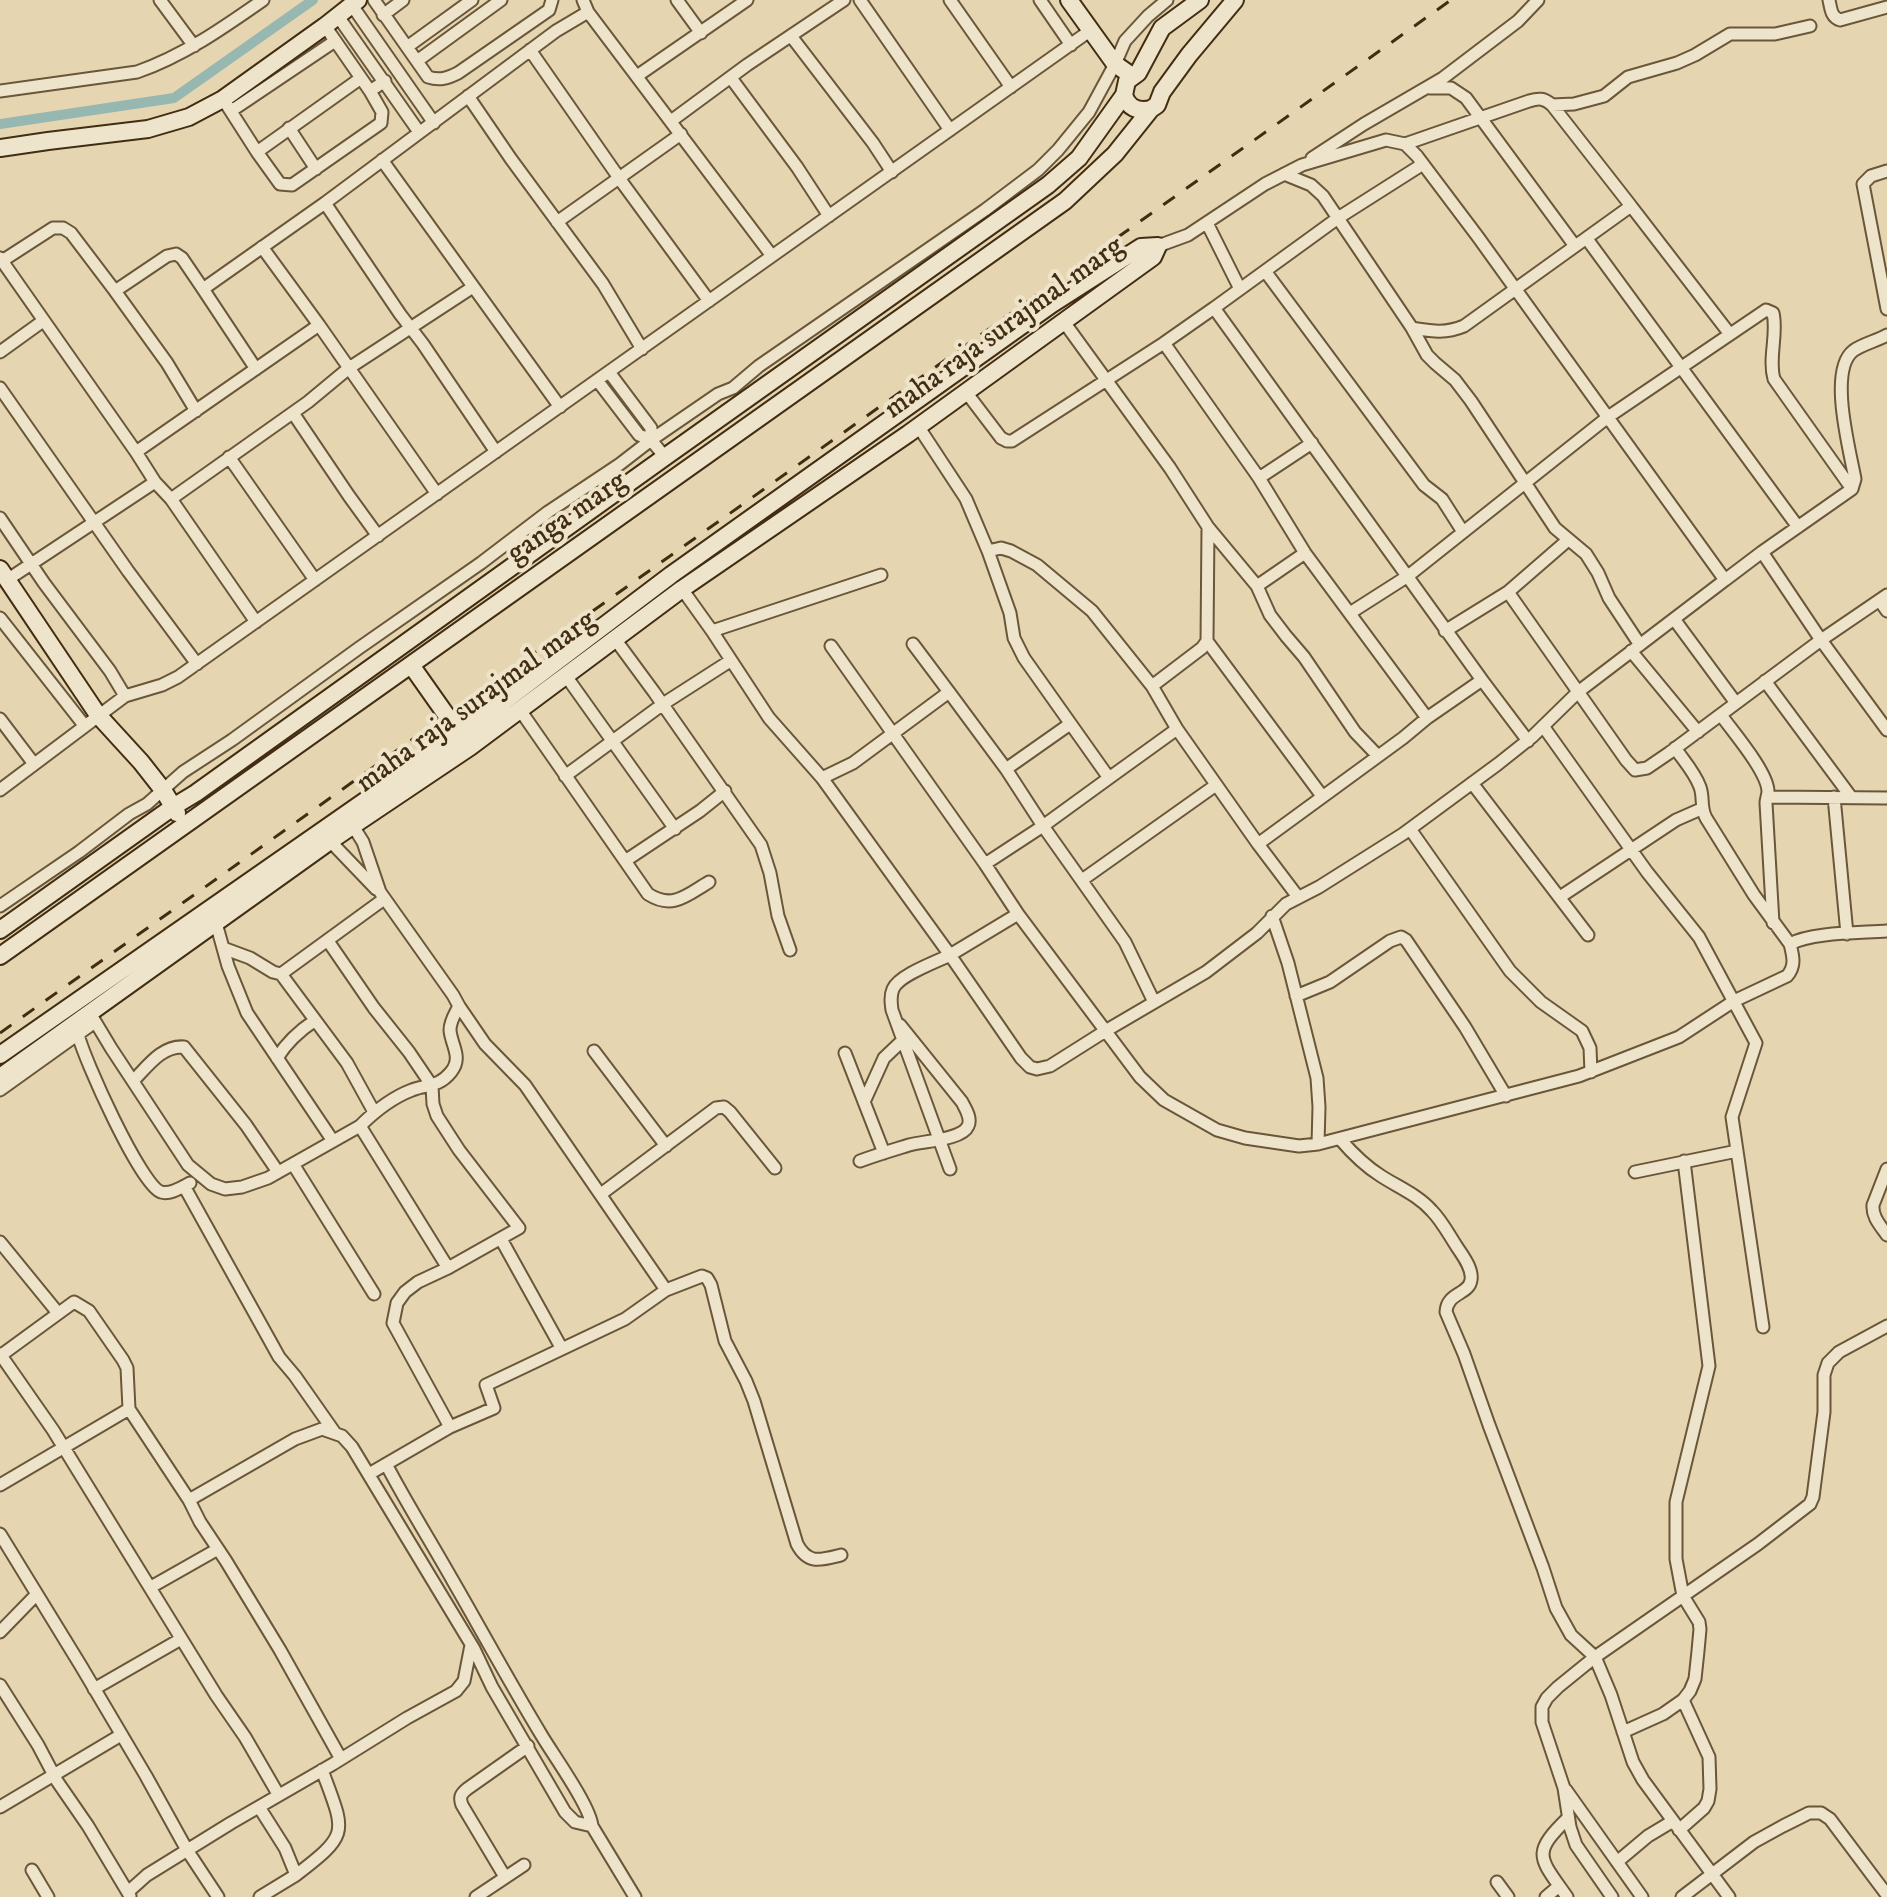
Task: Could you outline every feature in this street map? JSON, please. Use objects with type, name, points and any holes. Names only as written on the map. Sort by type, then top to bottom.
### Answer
[{"type":"street","points":[[160,0],[194,46]]},
{"type":"street","points":[[239,0],[247,11]]},
{"type":"street","points":[[0,91],[137,72],[194,46],[263,0]]},
{"type":"street","points":[[374,0],[428,77],[435,79],[446,79],[458,73],[549,10],[552,0]]},
{"type":"street","points":[[383,15],[403,0]]},
{"type":"street","points":[[407,47],[472,0]]},
{"type":"street","points":[[417,61],[501,0]]},
{"type":"street","points":[[583,0],[588,12],[772,256]]},
{"type":"street","points":[[677,0],[701,33]]},
{"type":"street","points":[[637,76],[747,0]]},
{"type":"street","points":[[671,121],[844,0]]},
{"type":"street","points":[[860,0],[950,130]]},
{"type":"street","points":[[950,0],[1011,87]]},
{"type":"street","points":[[1040,0],[1071,45]]},
{"type":"street","points":[[1069,0],[1115,64],[1135,74],[1152,74],[1161,85],[1161,99],[1151,109],[1137,110],[1131,107],[1124,95],[1127,81],[1135,74],[1162,28],[1200,0]]},
{"type":"street","points":[[0,906],[147,804],[183,772],[481,563],[548,512],[718,394],[733,388],[759,366],[1038,170],[1089,112],[1125,41],[1167,0]]},
{"type":"street","points":[[1162,92],[1235,0]]},
{"type":"street","points":[[1158,246],[1188,235],[1265,184],[1302,165],[1364,124],[1428,88],[1518,21],[1538,0]]},
{"type":"street","points":[[1829,0],[1832,15],[1840,20],[1887,7]]},
{"type":"street","points":[[227,105],[354,2],[434,123]]},
{"type":"street","points":[[203,289],[325,203],[556,31],[588,12]]},
{"type":"street","points":[[227,105],[257,152],[284,186],[292,185],[381,123],[382,112],[335,41],[331,21]]},
{"type":"street","points":[[331,21],[385,81],[419,132]]},
{"type":"street","points":[[1552,105],[1574,104],[1604,96],[1628,77],[1686,59],[1730,34],[1775,34],[1810,26]]},
{"type":"street","points":[[0,790],[125,696],[162,685],[197,664],[1091,30]]},
{"type":"street","points":[[791,36],[892,172]]},
{"type":"street","points":[[0,148],[148,129],[227,105],[335,41]]},
{"type":"street","points":[[530,50],[709,301]]},
{"type":"street","points":[[257,152],[361,78]]},
{"type":"street","points":[[731,78],[829,216]]},
{"type":"street","points":[[370,91],[385,81]]},
{"type":"street","points":[[1428,88],[1451,88],[1466,98],[1575,246]]},
{"type":"street","name":"ganga marg","points":[[0,930],[1048,185],[1079,158],[1124,95]]},
{"type":"street","points":[[468,96],[603,284],[642,349]]},
{"type":"street","points":[[1302,165],[1386,140],[1405,144],[1539,98],[1546,100],[1729,333]]},
{"type":"street","name":"ganga marg","points":[[0,956],[1065,201],[1115,154],[1151,109]]},
{"type":"street","points":[[289,128],[316,169]]},
{"type":"street","points":[[557,222],[681,134]]},
{"type":"street","points":[[1405,144],[1515,288],[1725,580]]},
{"type":"street","points":[[382,160],[560,407]]},
{"type":"street","points":[[966,392],[1001,438],[1012,441],[1108,381],[1338,218],[1423,164]]},
{"type":"street","points":[[1887,171],[1871,176],[1863,184],[1887,309]]},
{"type":"street","points":[[1284,174],[1318,190],[1427,355],[1455,380],[1471,401],[1555,528],[1586,554],[1636,648],[1698,732]]},
{"type":"street","points":[[325,203],[496,452]]},
{"type":"street","points":[[1412,328],[1437,332],[1464,326],[1631,206]]},
{"type":"street","points":[[1207,223],[1240,289]]},
{"type":"street","points":[[196,411],[167,363],[71,233],[63,228],[53,228],[1,260],[256,622]]},
{"type":"street","points":[[1587,239],[1798,527]]},
{"type":"street","name":"maha raja surajmal marg","points":[[0,1055],[80,998],[465,741],[520,710],[682,589],[1064,322],[1153,257],[1158,246],[1141,247],[1052,304],[671,575],[465,741],[353,826],[216,923],[93,1017],[0,1077]]},
{"type":"street","points":[[262,247],[437,494]]},
{"type":"street","points":[[115,291],[167,256],[176,254],[182,258],[256,369]]},
{"type":"street","points":[[1265,271],[1424,485],[1442,499],[1463,532]]},
{"type":"street","points":[[171,499],[293,413],[349,368],[473,287]]},
{"type":"street","points":[[1052,304],[1170,468],[1208,527],[1257,586],[1270,615],[1304,657],[1355,732],[1378,756]]},
{"type":"street","points":[[1214,308],[1445,631],[1528,741]]},
{"type":"street","points":[[1350,613],[1408,576],[1608,417],[1766,310],[1773,313],[1775,322],[1774,379],[1852,489]]},
{"type":"street","points":[[0,352],[43,321]]},
{"type":"street","points":[[136,452],[319,325]]},
{"type":"street","points":[[671,575],[769,718],[822,778],[1021,1058],[1037,1069],[1072,1054],[1206,972],[1257,933],[1286,904],[1319,887],[1410,829],[1528,741],[1578,692],[1762,552],[1852,489],[1855,479],[1842,404],[1845,361],[1853,351],[1887,335]]},
{"type":"street","points":[[1164,343],[1259,478],[1305,553],[1427,718]]},
{"type":"street","points":[[609,372],[651,428],[651,440]]},
{"type":"street","points":[[597,380],[639,435],[651,440],[665,457]]},
{"type":"street","points":[[0,388],[197,664]]},
{"type":"street","points":[[904,409],[966,499],[988,551],[1010,613],[1014,638],[1024,658],[1109,778]]},
{"type":"street","points":[[293,413],[378,536]]},
{"type":"street","points":[[1259,478],[1312,443]]},
{"type":"street","points":[[229,457],[315,580]]},
{"type":"street","points":[[155,482],[32,564],[3,574],[98,715],[141,762],[185,825]]},
{"type":"street","points":[[0,518],[125,696]]},
{"type":"street","points":[[1152,686],[1207,641],[1208,527]]},
{"type":"street","points":[[1445,631],[1508,592],[1568,540]]},
{"type":"street","points":[[988,551],[1001,548],[1037,565],[1092,611],[1152,686],[1177,729],[1298,897]]},
{"type":"street","points":[[1762,552],[1887,730]]},
{"type":"street","points":[[1257,586],[1305,553]]},
{"type":"street","points":[[712,631],[881,575]]},
{"type":"street","points":[[1508,592],[1635,770],[1647,768],[1821,640],[1885,602]]},
{"type":"street","points":[[0,618],[84,725]]},
{"type":"street","points":[[1674,619],[1736,703]]},
{"type":"street","points":[[615,639],[761,845],[778,916],[790,950]]},
{"type":"street","points":[[1207,641],[1322,796]]},
{"type":"street","points":[[913,644],[1006,769],[1125,942],[1154,1002]]},
{"type":"street","points":[[831,646],[1018,914],[1140,1077],[1164,1100],[1217,1130],[1299,1146],[1340,1139],[1591,1072],[1679,1037],[1734,1001],[1778,982],[1791,971],[1794,962],[1790,944],[1773,924],[1701,809],[1702,791],[1675,748]]},
{"type":"street","points":[[565,776],[663,704],[730,661]]},
{"type":"street","points":[[411,665],[465,741]]},
{"type":"street","points":[[566,676],[675,829]]},
{"type":"street","points":[[1258,844],[1482,680]]},
{"type":"street","points":[[1765,681],[1851,797]]},
{"type":"street","points":[[822,778],[853,763],[949,692]]},
{"type":"street","points":[[520,710],[648,894],[658,901],[669,902],[709,882]]},
{"type":"street","points":[[1721,715],[1759,769],[1768,790],[1773,924]]},
{"type":"street","points":[[0,719],[34,764]]},
{"type":"street","points":[[1006,769],[1070,724]]},
{"type":"street","points":[[1543,726],[1699,937],[1756,1043],[1732,1117],[1763,1327]]},
{"type":"street","points":[[985,864],[1177,729]]},
{"type":"street","points":[[1472,783],[1588,935]]},
{"type":"street","points":[[1082,880],[1216,785]]},
{"type":"street","points":[[625,861],[675,829],[725,791]]},
{"type":"street","points":[[1767,797],[1887,798]]},
{"type":"street","points":[[1834,797],[1847,934]]},
{"type":"street","points":[[1560,897],[1676,820],[1701,809]]},
{"type":"street","points":[[353,826],[363,842],[382,895]]},
{"type":"street","points":[[1410,829],[1510,971],[1541,1002],[1582,1031],[1590,1048],[1591,1072]]},
{"type":"street","points":[[330,841],[382,895],[485,1044],[525,1085],[666,1290]]},
{"type":"street","points":[[281,974],[328,941],[382,895]]},
{"type":"street","points":[[950,1169],[890,999],[899,980],[950,955],[1018,914]]},
{"type":"street","points":[[1272,916],[1288,963],[1317,1078],[1318,1144]]},
{"type":"street","points":[[216,923],[247,1013],[333,1141]]},
{"type":"street","points":[[1790,944],[1807,938],[1887,931]]},
{"type":"street","points":[[1296,996],[1330,982],[1390,941],[1401,937],[1447,1000],[1506,1096]]},
{"type":"street","points":[[328,941],[432,1086],[437,1116],[459,1150],[519,1228],[418,1282],[397,1303],[393,1323],[450,1427]]},
{"type":"street","points":[[223,948],[281,974],[347,1063],[374,1112]]},
{"type":"street","points":[[80,998],[188,1165],[211,1184],[225,1189],[242,1187],[278,1172],[360,1126],[382,1105],[415,1088],[432,1086],[452,1071],[457,1057],[450,1032],[459,1006]]},
{"type":"street","points":[[0,1090],[78,1034],[93,1017]]},
{"type":"street","points":[[860,1161],[913,1144],[940,1140],[968,1128],[968,1113],[962,1102],[894,1017]]},
{"type":"street","points":[[277,1058],[287,1042],[314,1021]]},
{"type":"street","points":[[78,1034],[103,1098],[152,1187],[167,1192],[201,1177]]},
{"type":"street","points":[[864,1102],[884,1058],[903,1040]]},
{"type":"street","points":[[133,1081],[168,1049],[184,1047],[246,1125],[278,1172]]},
{"type":"street","points":[[594,1051],[666,1146]]},
{"type":"street","points":[[845,1053],[884,1153]]},
{"type":"street","points":[[601,1194],[716,1108],[724,1107],[730,1112],[775,1168]]},
{"type":"street","points":[[360,1126],[448,1268]]},
{"type":"street","points":[[1340,1139],[1364,1164],[1432,1211],[1470,1270],[1472,1279],[1469,1286],[1450,1299],[1446,1312],[1556,1608],[1571,1635],[1595,1657],[1633,1762],[1643,1780],[1729,1897]]},
{"type":"street","points":[[1635,1172],[1737,1151]]},
{"type":"street","points":[[1623,1732],[1663,1714],[1683,1700],[1695,1679],[1700,1629],[1683,1596],[1676,1559],[1676,1502],[1709,1366],[1684,1161]]},
{"type":"street","points":[[293,1164],[374,1294]]},
{"type":"street","points":[[1887,1169],[1872,1210],[1887,1235]]},
{"type":"street","points":[[184,1186],[279,1357],[335,1433]]},
{"type":"street","points":[[501,1239],[562,1349]]},
{"type":"street","points":[[0,1242],[58,1313]]},
{"type":"street","points":[[369,1474],[450,1427],[494,1408],[486,1385],[625,1319],[666,1290],[702,1276],[711,1285],[725,1341],[754,1401],[797,1544],[807,1557],[813,1559],[841,1555]]},
{"type":"street","points":[[278,1794],[64,1448],[0,1355],[74,1302],[89,1311],[127,1368],[129,1409],[189,1500],[280,1650],[341,1759]]},
{"type":"street","points":[[1612,1897],[1576,1845],[1564,1788],[1542,1722],[1542,1707],[1558,1687],[1595,1657],[1810,1504],[1824,1412],[1824,1375],[1828,1363],[1839,1352],[1887,1326]]},
{"type":"street","points":[[0,1485],[129,1409]]},
{"type":"street","points":[[189,1500],[295,1439],[322,1429],[342,1436],[369,1474],[471,1645],[565,1812],[575,1822],[592,1826]]},
{"type":"street","points":[[386,1464],[635,1897]]},
{"type":"street","points":[[0,1534],[218,1897]]},
{"type":"street","points":[[151,1587],[218,1549]]},
{"type":"street","points":[[0,1632],[36,1595]]},
{"type":"street","points":[[94,1689],[181,1639]]},
{"type":"street","points":[[0,1685],[129,1894],[139,1880],[187,1850],[456,1691],[464,1681],[471,1645]]},
{"type":"street","points":[[1617,1862],[1648,1836],[1676,1826],[1704,1808],[1708,1801],[1709,1757],[1683,1700]]},
{"type":"street","points":[[0,1807],[121,1735]]},
{"type":"street","points":[[505,1877],[460,1799],[467,1789],[528,1746]]},
{"type":"street","points":[[260,1897],[328,1850],[338,1836],[337,1811],[322,1770]]},
{"type":"street","points":[[1564,1788],[1642,1897]]},
{"type":"street","points":[[259,1807],[285,1848],[296,1875]]},
{"type":"street","points":[[1682,1897],[1754,1842],[1809,1813],[1821,1813],[1830,1819],[1887,1895]]},
{"type":"street","points":[[1567,1897],[1544,1862],[1543,1849],[1546,1841],[1568,1818]]},
{"type":"street","points":[[476,1897],[524,1865]]},
{"type":"street","points":[[32,1870],[48,1897]]},
{"type":"street","points":[[1497,1882],[1508,1897]]},
{"type":"street","points":[[1546,1897],[1559,1886]]},
{"type":"waterway","points":[[0,124],[174,98],[313,0]]},
{"type":"railway","points":[[0,1033],[1451,0]]}]
